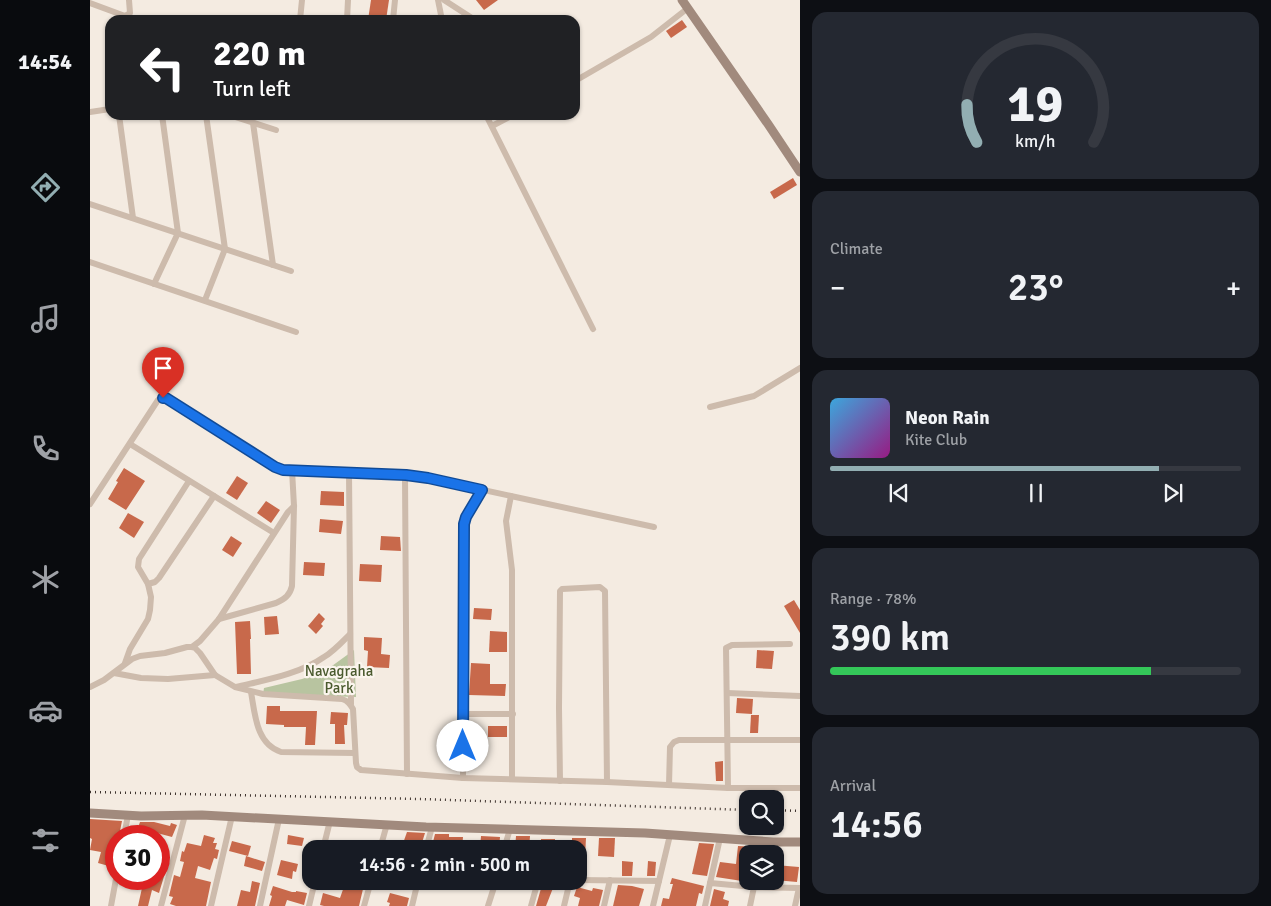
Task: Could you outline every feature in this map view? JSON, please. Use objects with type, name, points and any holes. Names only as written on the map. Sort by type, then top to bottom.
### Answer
[{"type":"street","points":[[127,15],[130,13],[129,0]]},
{"type":"street","points":[[300,15],[302,0]]},
{"type":"street","points":[[347,15],[348,0]]},
{"type":"street","points":[[394,15],[395,0]]},
{"type":"street","points":[[438,0],[441,15]]},
{"type":"street","points":[[444,0],[467,15]]},
{"type":"street","points":[[90,3],[122,15]]},
{"type":"street","points":[[580,78],[651,37],[685,4],[800,172]]},
{"type":"street","points":[[90,112],[105,110]]},
{"type":"street","points":[[120,120],[133,218]]},
{"type":"street","points":[[154,284],[178,233],[163,120]]},
{"type":"street","points":[[205,300],[226,249],[207,120]]},
{"type":"street","points":[[246,120],[276,130]]},
{"type":"street","points":[[489,120],[594,329]]},
{"type":"street","points":[[492,126],[503,120]]},
{"type":"street","points":[[253,122],[273,265]]},
{"type":"street","points":[[90,204],[291,271]]},
{"type":"street","points":[[90,262],[296,332]]},
{"type":"street","points":[[710,407],[754,396],[800,368]]},
{"type":"street","points":[[90,504],[158,400],[166,398],[275,467],[283,470],[406,475],[428,478],[654,528]]},
{"type":"street","points":[[130,444],[274,534]]},
{"type":"street","points":[[220,618],[276,603],[289,595],[292,586],[294,506],[292,470]]},
{"type":"street","points":[[349,472],[351,704],[353,709],[356,763],[357,767],[361,770],[463,778],[728,788],[800,788]]},
{"type":"street","points":[[406,475],[407,774]]},
{"type":"street","points":[[124,664],[130,649],[148,619],[150,610],[151,597],[148,584],[138,567],[139,560],[189,481]]},
{"type":"street","points":[[463,778],[464,524],[466,517],[482,490]]},
{"type":"street","points":[[148,584],[159,578],[214,496]]},
{"type":"street","points":[[511,496],[506,521],[512,570],[512,779]]},
{"type":"street","points":[[192,647],[200,641],[220,618],[288,512],[294,506]]},
{"type":"street","points":[[560,781],[560,591],[562,589],[600,587],[605,592],[607,782]]},
{"type":"street","points":[[235,687],[275,678],[306,667],[324,657],[350,634]]},
{"type":"street","points":[[728,788],[726,648],[732,645],[790,644]]},
{"type":"street","points":[[90,687],[104,680],[132,659],[192,647],[200,653],[215,675],[235,687],[263,694],[342,699],[351,704]]},
{"type":"street","points":[[114,673],[141,678],[168,679],[215,675]]},
{"type":"street","points":[[251,692],[259,730],[263,739],[274,750],[281,752],[355,753]]},
{"type":"street","points":[[727,693],[800,696]]},
{"type":"street","points":[[463,714],[513,714]]},
{"type":"street","points":[[669,785],[670,747],[679,740],[800,740]]},
{"type":"street","points":[[90,813],[232,816],[432,827],[645,833],[800,842]]},
{"type":"street","points":[[126,825],[128,815]]},
{"type":"street","points":[[161,906],[185,815]]},
{"type":"street","points":[[211,906],[232,816]]},
{"type":"street","points":[[260,906],[279,819]]},
{"type":"street","points":[[325,840],[330,822]]},
{"type":"street","points":[[383,840],[387,824]]},
{"type":"street","points":[[428,840],[432,827]]},
{"type":"street","points":[[507,840],[510,829]]},
{"type":"street","points":[[653,906],[670,835]]},
{"type":"street","points":[[705,906],[720,838]]},
{"type":"street","points":[[587,880],[659,880]]},
{"type":"street","points":[[604,906],[610,880]]},
{"type":"street","points":[[710,883],[739,886]]},
{"type":"street","points":[[784,888],[799,888],[795,906]]},
{"type":"street","points":[[111,906],[114,890]]},
{"type":"street","points":[[309,906],[313,890]]},
{"type":"street","points":[[364,906],[368,890]]},
{"type":"street","points":[[412,906],[416,890]]},
{"type":"street","points":[[488,906],[493,890]]},
{"type":"street","points":[[531,906],[535,890]]},
{"type":"street","points":[[564,906],[568,890]]},
{"type":"street","points":[[750,906],[753,890]]},
{"type":"green space","name":"Navagraha Park","points":[[354,650],[356,697],[263,694],[264,688],[302,679],[325,671]]},
{"type":"building","points":[[371,0],[389,0],[387,15],[369,15]]},
{"type":"building","points":[[476,0],[498,0],[484,10]]},
{"type":"building","points":[[682,20],[687,27],[671,38],[666,31]]},
{"type":"building","points":[[793,178],[797,185],[774,199],[770,192]]},
{"type":"building","points":[[124,468],[145,481],[126,510],[108,499]]},
{"type":"building","points":[[237,476],[248,483],[237,500],[226,493]]},
{"type":"building","points":[[321,491],[344,492],[344,506],[320,505]]},
{"type":"building","points":[[266,501],[280,510],[271,523],[257,513]]},
{"type":"building","points":[[128,513],[144,522],[134,538],[119,528]]},
{"type":"building","points":[[320,519],[343,521],[341,534],[319,532]]},
{"type":"building","points":[[231,536],[242,543],[233,557],[222,550]]},
{"type":"building","points":[[381,536],[400,537],[401,551],[380,550]]},
{"type":"building","points":[[304,562],[325,563],[324,576],[303,575]]},
{"type":"building","points":[[360,564],[382,565],[381,582],[359,581]]},
{"type":"building","points":[[794,600],[800,610],[800,633],[784,606]]},
{"type":"building","points":[[474,608],[492,609],[491,620],[473,619]]},
{"type":"building","points":[[319,613],[325,619],[321,624],[323,626],[316,634],[308,626]]},
{"type":"building","points":[[277,616],[279,634],[265,635],[264,617]]},
{"type":"building","points":[[250,621],[251,674],[237,674],[235,622]]},
{"type":"building","points":[[490,631],[507,632],[507,652],[489,652]]},
{"type":"building","points":[[364,637],[382,638],[381,654],[390,655],[389,668],[367,667],[368,651],[364,650]]},
{"type":"building","points":[[757,650],[774,651],[772,669],[756,668]]},
{"type":"building","points":[[471,663],[490,664],[490,684],[506,684],[505,696],[469,695]]},
{"type":"building","points":[[737,698],[753,699],[752,714],[736,713]]},
{"type":"building","points":[[267,706],[280,706],[280,711],[317,711],[315,745],[305,745],[306,727],[284,727],[284,725],[266,724]]},
{"type":"building","points":[[331,712],[348,713],[347,725],[344,725],[345,744],[335,744],[335,724],[330,724]]},
{"type":"building","points":[[751,715],[759,715],[758,733],[750,733]]},
{"type":"building","points":[[488,726],[507,726],[507,737],[488,737]]},
{"type":"building","points":[[723,761],[723,781],[716,781],[715,762]]},
{"type":"building","points":[[90,819],[122,821],[121,825],[105,825],[105,865],[98,863],[101,852],[90,850],[92,839],[90,838]]},
{"type":"building","points":[[140,822],[154,822],[166,825],[139,825]]},
{"type":"building","points":[[171,823],[177,825],[172,837],[170,836]]},
{"type":"building","points":[[407,832],[425,833],[423,840],[404,840]]},
{"type":"building","points":[[435,834],[463,837],[463,840],[434,840]]},
{"type":"building","points":[[204,835],[215,838],[213,843],[217,843],[215,849],[219,850],[217,859],[214,858],[210,870],[198,866],[195,878],[211,882],[206,906],[176,906],[170,904],[173,897],[169,896],[174,875],[180,877],[184,862],[180,861],[182,851],[184,852],[187,843],[201,846]]},
{"type":"building","points":[[288,835],[304,838],[302,846],[287,844]]},
{"type":"building","points":[[481,836],[500,837],[500,840],[481,840]]},
{"type":"building","points":[[516,836],[530,836],[530,840],[516,840]]},
{"type":"building","points":[[572,838],[586,838],[586,840],[572,840]]},
{"type":"building","points":[[599,838],[615,838],[614,857],[598,856]]},
{"type":"building","points":[[232,841],[251,846],[248,856],[229,851]]},
{"type":"building","points":[[699,843],[714,844],[707,876],[692,874]]},
{"type":"building","points":[[739,846],[739,881],[716,877],[720,862],[736,864]]},
{"type":"building","points":[[246,856],[265,862],[262,871],[244,866]]},
{"type":"building","points":[[281,860],[298,864],[296,872],[293,871],[292,879],[277,875]]},
{"type":"building","points":[[622,861],[633,862],[632,876],[622,876]]},
{"type":"building","points":[[648,861],[656,862],[655,876],[647,876]]},
{"type":"building","points":[[784,866],[799,867],[797,882],[784,881]]},
{"type":"building","points":[[672,878],[704,886],[702,894],[699,893],[696,906],[661,906],[663,898],[669,899],[673,884],[670,884]]},
{"type":"building","points":[[252,881],[260,883],[255,906],[237,906],[241,890],[250,892]]},
{"type":"building","points":[[618,885],[644,889],[639,906],[613,906]]},
{"type":"building","points":[[273,886],[292,892],[307,893],[304,905],[287,900],[285,906],[269,906]]},
{"type":"building","points":[[593,888],[603,890],[599,906],[578,906],[580,898],[574,896],[576,890],[592,891]]},
{"type":"building","points":[[714,889],[725,892],[723,899],[729,901],[728,906],[710,906]]},
{"type":"building","points":[[142,890],[152,890],[148,906],[138,906]]},
{"type":"building","points":[[343,890],[363,890],[359,906],[320,905],[323,893],[340,898]]},
{"type":"building","points":[[541,890],[552,890],[546,906],[536,906]]},
{"type":"building","points":[[390,893],[409,898],[407,906],[389,906],[390,903],[387,902]]},
{"type":"railway","points":[[90,792],[420,799],[739,810]]},
{"type":"railway","points":[[784,810],[800,811]]},
{"type":"route","points":[[163,398],[166,398],[275,467],[283,470],[406,475],[482,490],[466,517],[464,524],[463,746]]}]
